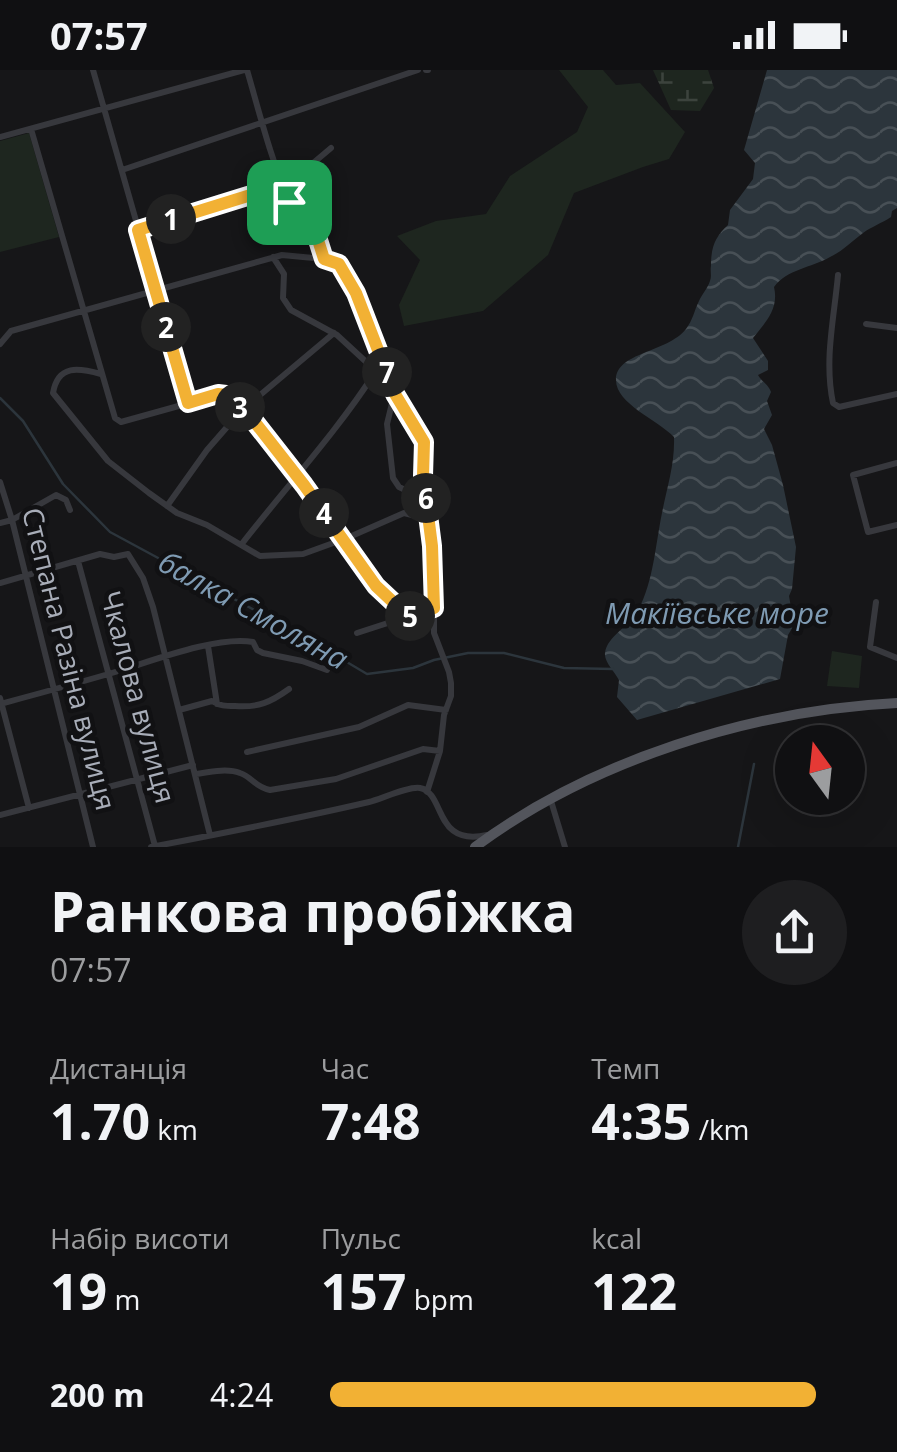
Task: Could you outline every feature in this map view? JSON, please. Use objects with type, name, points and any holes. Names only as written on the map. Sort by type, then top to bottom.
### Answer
[{"type":"main road","points":[[475,847],[550,800],[634,761],[725,731],[813,711],[897,703]]},
{"type":"street","points":[[93,70],[188,403]]},
{"type":"street","points":[[0,137],[245,70],[296,218],[318,240],[324,259]]},
{"type":"street","points":[[122,170],[418,70]]},
{"type":"street","points":[[31,129],[82,312],[118,422],[226,395],[296,475],[376,586],[408,616]]},
{"type":"street","points":[[138,230],[283,185],[331,148]]},
{"type":"street","points":[[0,344],[11,331],[273,257],[324,259],[339,264],[356,293],[395,394],[424,442],[423,476],[434,575],[434,633],[451,683],[440,752],[427,792]]},
{"type":"street","points":[[273,257],[284,274],[283,298],[291,310],[334,333],[390,379]]},
{"type":"street","points":[[838,275],[829,347],[828,380],[833,403],[839,407],[897,394]]},
{"type":"street","points":[[866,324],[897,328]]},
{"type":"street","points":[[167,506],[242,410],[334,333]]},
{"type":"street","points":[[101,374],[69,370],[55,383],[54,393],[108,460],[167,506],[260,556],[303,554],[404,513],[420,517],[430,526]]},
{"type":"street","points":[[241,545],[334,431],[376,371]]},
{"type":"street","points":[[395,394],[386,424],[393,478],[400,487],[426,500]]},
{"type":"street","points":[[897,463],[853,475],[868,532],[897,525]]},
{"type":"street","name":"Степана Разіна вулиця","points":[[0,482],[93,847]]},
{"type":"street","points":[[0,523],[56,495],[66,500],[70,510]]},
{"type":"street","points":[[0,583],[100,554],[128,554],[154,607],[210,835]]},
{"type":"street","name":"Чкалова вулиця","points":[[78,561],[153,847]]},
{"type":"street","points":[[876,602],[870,646],[897,658]]},
{"type":"street","points":[[357,632],[434,608]]},
{"type":"street","points":[[29,808],[0,702],[237,641],[250,641],[263,653],[328,670]]},
{"type":"street","points":[[208,646],[218,705]]},
{"type":"street","points":[[179,710],[212,700],[218,705],[258,706],[289,689]]},
{"type":"street","points":[[247,752],[359,727],[408,705],[446,710]]},
{"type":"street","points":[[196,774],[242,773],[260,788],[270,790],[336,778],[424,749],[440,752]]},
{"type":"street","points":[[0,815],[193,765]]},
{"type":"street","points":[[153,847],[421,788],[452,831],[475,838],[494,833]]},
{"type":"street","points":[[550,800],[564,847]]},
{"type":"green space","points":[[559,70],[603,70],[616,85],[640,83],[685,132],[669,159],[574,193],[548,255],[483,311],[404,326],[399,305],[420,260],[397,236],[436,221],[486,214],[510,176],[577,132],[588,107]]},
{"type":"green space","points":[[653,70],[708,70],[714,88],[700,111],[671,110]]},
{"type":"green space","points":[[29,133],[59,237],[0,252],[0,141]]},
{"type":"green space","points":[[832,651],[862,656],[859,688],[827,686]]},
{"type":"water","name":"Макіївське море","points":[[767,70],[897,70],[897,208],[891,217],[835,255],[779,281],[774,287],[775,302],[770,315],[753,338],[768,361],[768,370],[758,375],[771,392],[767,401],[772,415],[764,429],[783,485],[796,547],[789,596],[794,625],[788,635],[780,679],[637,720],[617,697],[619,680],[605,653],[610,641],[638,611],[648,587],[674,437],[630,404],[616,380],[624,364],[678,337],[686,329],[708,286],[715,243],[728,225],[730,210],[753,179],[755,163],[744,150]]},
{"type":"waterway","name":"балка Смоляна","points":[[0,398],[23,421],[63,484],[110,532],[367,674],[413,668],[468,653],[504,653],[564,668],[613,669]]},
{"type":"waterway","points":[[738,847],[754,764]]},
{"type":"route","points":[[283,185],[289,202],[296,218],[318,240],[324,259],[339,264],[356,293],[395,394],[424,442],[423,476],[432,546],[434,608],[408,616],[376,586],[250,416],[226,395],[188,403],[138,230],[283,185]]}]
